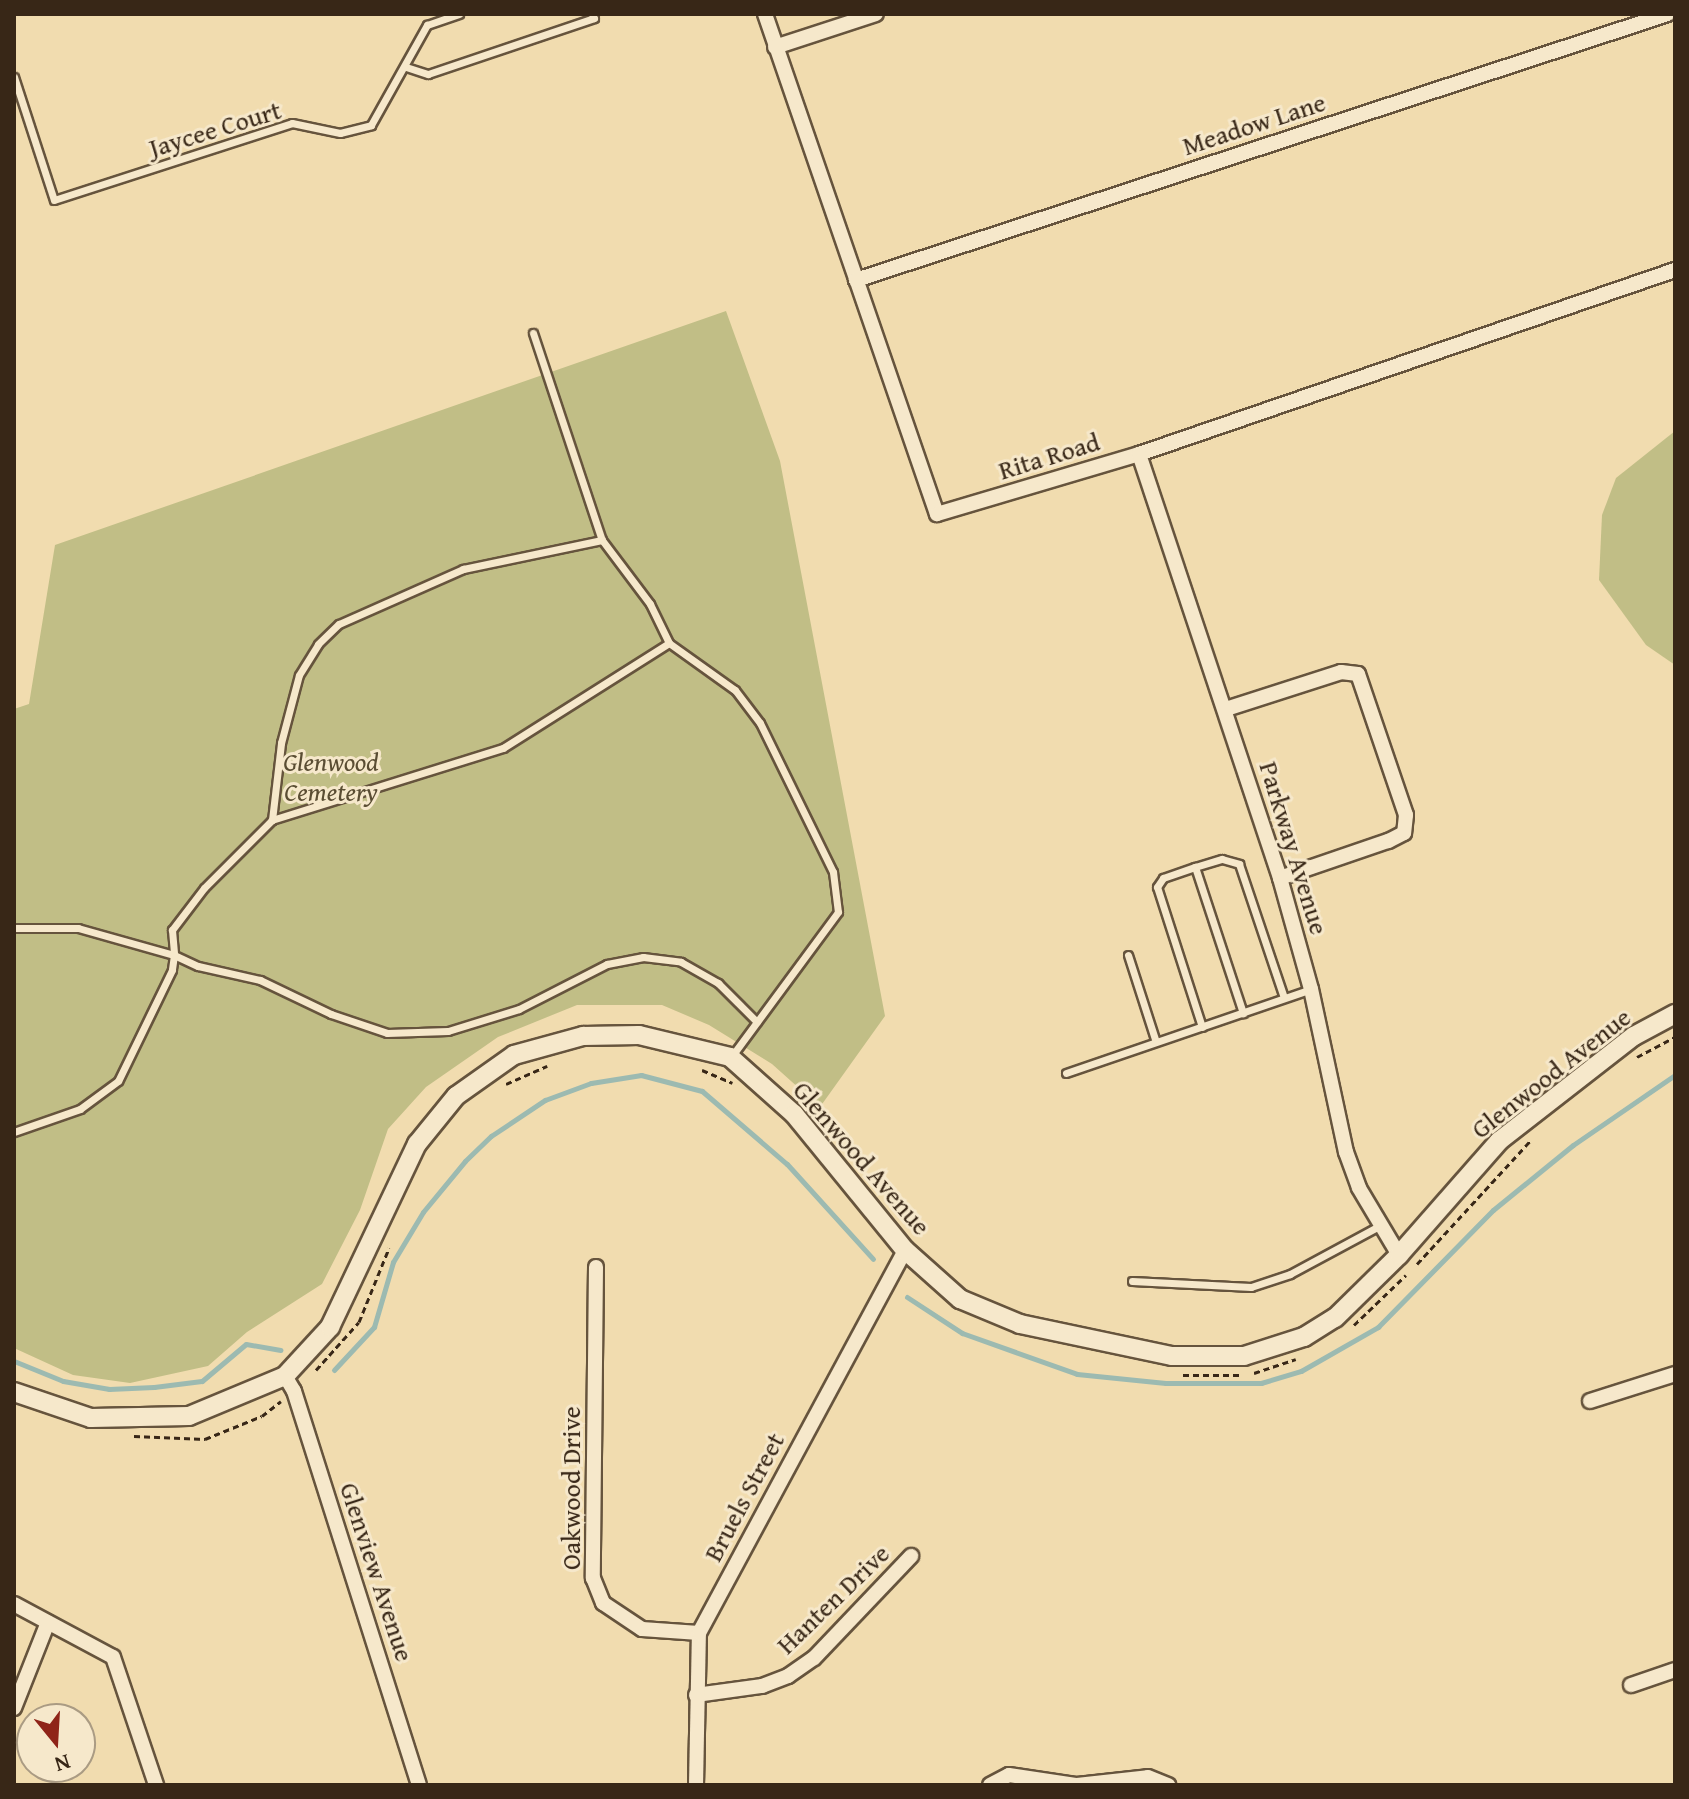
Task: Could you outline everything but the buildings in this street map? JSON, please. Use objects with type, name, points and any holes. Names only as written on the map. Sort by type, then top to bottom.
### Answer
[{"type":"street","name":"Rita Road","points":[[765,14],[937,514],[1139,454],[1675,270]]},
{"type":"street","points":[[775,47],[876,14]]},
{"type":"street","name":"Meadow Lane","points":[[856,280],[1668,14]]},
{"type":"street","name":"Parkway Avenue","points":[[1139,454],[1280,878],[1311,989],[1346,1152],[1399,1255]]},
{"type":"street","points":[[1226,709],[1341,672],[1358,674],[1402,801],[1404,833],[1280,878]]},
{"type":"street","name":"Glenwood Avenue","points":[[14,1392],[91,1418],[189,1416],[289,1384],[330,1327],[417,1144],[456,1096],[514,1055],[583,1036],[639,1035],[730,1057],[794,1114],[905,1250],[960,1299],[1020,1324],[1210,1359],[1244,1356],[1304,1337],[1344,1309],[1399,1255],[1499,1141],[1634,1036],[1675,1014]]},
{"type":"street","name":"Bruels Street","points":[[696,1785],[699,1633],[905,1250]]},
{"type":"street","name":"Oakwood Drive","points":[[596,1267],[593,1578],[603,1603],[642,1629],[699,1633]]},
{"type":"street","points":[[1590,1401],[1675,1374]]},
{"type":"street","name":"Glenview Avenue","points":[[289,1384],[419,1785]]},
{"type":"street","name":"Hanten Drive","points":[[696,1695],[762,1686],[788,1676],[814,1658],[911,1556]]},
{"type":"street","points":[[14,1604],[113,1657],[156,1785]]},
{"type":"street","points":[[14,1708],[48,1622]]},
{"type":"street","points":[[1631,1685],[1675,1670]]},
{"type":"street","points":[[990,1785],[1009,1775],[1077,1785],[1148,1777],[1168,1785]]},
{"type":"lane","name":"Jaycee Court","points":[[14,77],[54,200],[292,123],[340,133],[371,125],[427,25],[459,14]]},
{"type":"lane","points":[[406,67],[428,74],[594,18],[592,14]]},
{"type":"lane","points":[[533,333],[602,540],[650,604],[669,643],[735,690],[760,723],[783,761],[835,882],[838,912],[730,1057]]},
{"type":"lane","points":[[272,820],[281,743],[299,675],[318,644],[339,624],[463,569],[602,540]]},
{"type":"lane","points":[[14,1132],[80,1109],[118,1081],[172,970],[172,930],[204,888],[272,820],[503,748],[669,643]]},
{"type":"lane","points":[[1202,1027],[1157,887],[1163,878],[1222,859],[1239,864],[1284,998]]},
{"type":"lane","points":[[1195,867],[1243,1013]]},
{"type":"lane","points":[[14,928],[57,924],[174,955],[198,966],[260,980],[331,1014],[387,1033],[448,1031],[519,1009],[607,964],[643,957],[681,962],[718,983],[757,1022]]},
{"type":"lane","points":[[1128,955],[1156,1042]]},
{"type":"lane","points":[[1066,1073],[1311,989]]},
{"type":"lane","points":[[1132,1281],[1251,1287],[1290,1274],[1381,1225]]},
{"type":"path","points":[[1634,1059],[1675,1037]]},
{"type":"path","points":[[495,1090],[549,1065]]},
{"type":"path","points":[[687,1065],[740,1086]]},
{"type":"path","points":[[1344,1332],[1364,1319],[1539,1133]]},
{"type":"path","points":[[133,1436],[205,1439],[262,1416],[289,1384],[359,1322],[393,1239]]},
{"type":"path","points":[[1181,1375],[1240,1376],[1301,1357]]},
{"type":"green space","name":"Glenwood Cemetery","points":[[726,311],[780,461],[885,1016],[820,1107],[772,1064],[709,1025],[662,1005],[577,1005],[498,1037],[426,1087],[388,1129],[360,1210],[322,1284],[247,1332],[208,1366],[130,1383],[73,1375],[14,1348],[14,709],[29,704],[55,545]]},
{"type":"green space","points":[[1675,431],[1675,665],[1646,645],[1599,580],[1602,515],[1616,478]]},
{"type":"waterway","points":[[334,1370],[374,1327],[393,1262],[423,1212],[465,1161],[491,1136],[545,1100],[591,1083],[641,1075],[702,1091],[787,1164],[873,1259]]},
{"type":"waterway","points":[[907,1297],[962,1333],[1077,1374],[1166,1383],[1261,1383],[1301,1371],[1378,1327],[1493,1210],[1573,1145],[1675,1075]]},
{"type":"waterway","points":[[14,1361],[63,1381],[109,1389],[202,1381],[246,1344],[280,1350]]}]
